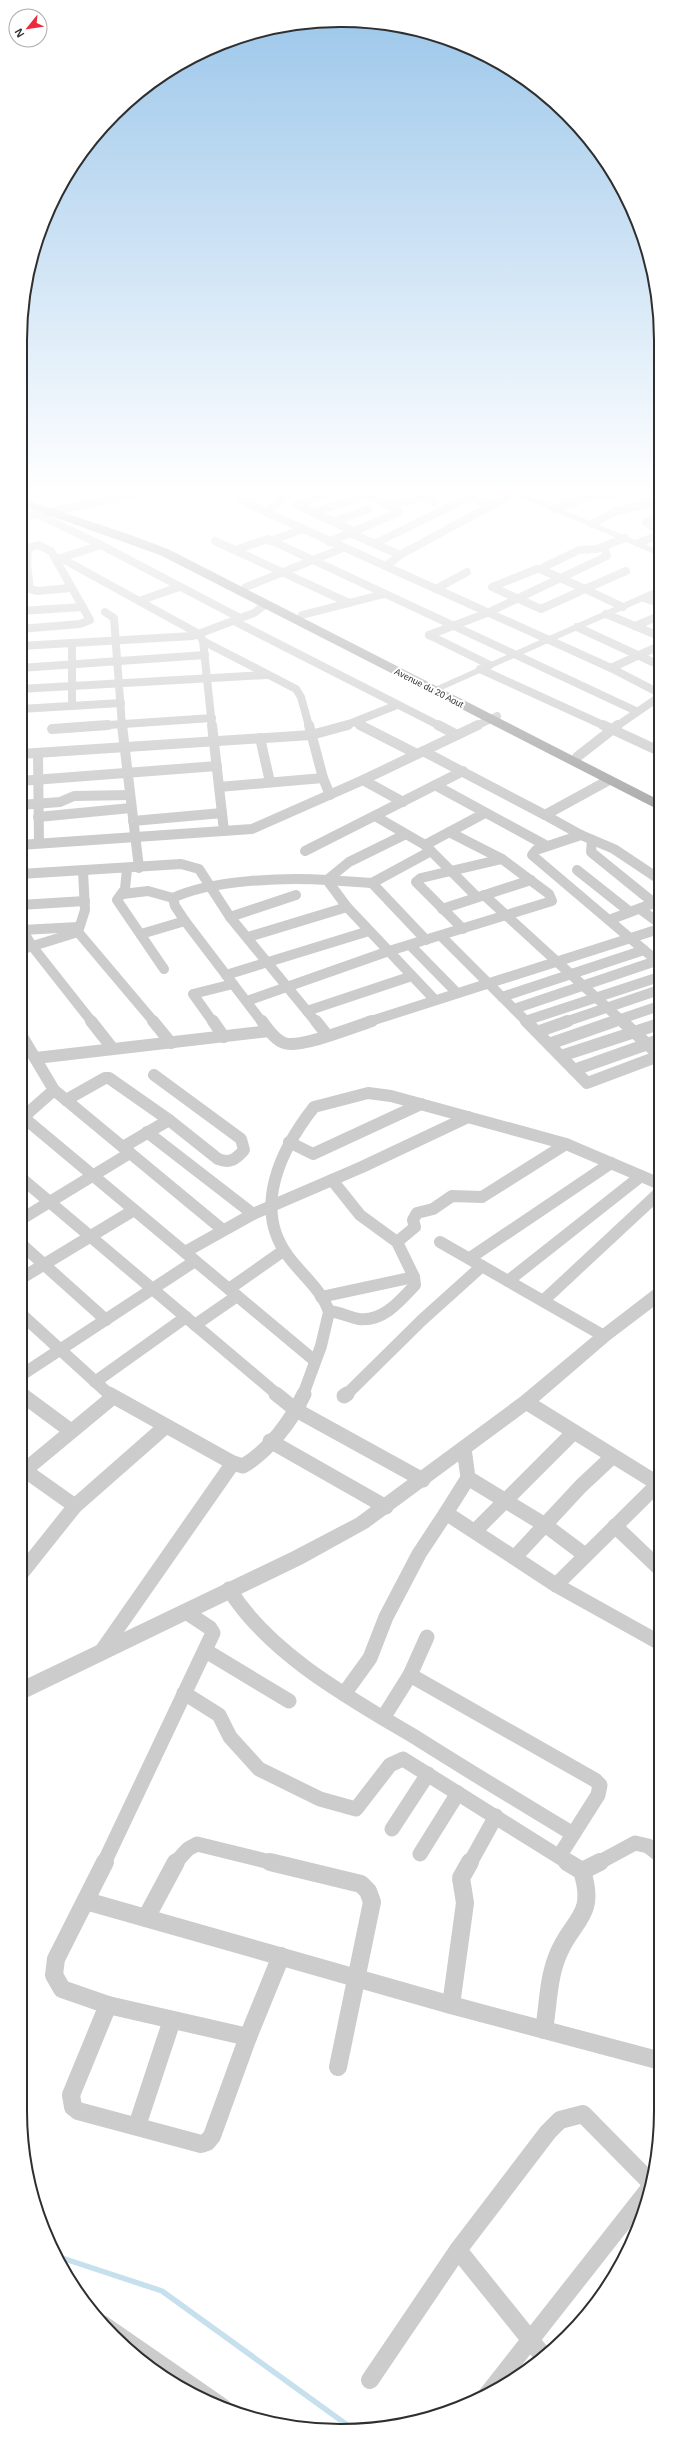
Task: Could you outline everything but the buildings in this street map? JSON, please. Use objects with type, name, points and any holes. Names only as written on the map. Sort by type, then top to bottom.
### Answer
[{"type":"main road","name":"Avenue du 20 Aout","points":[[269,604],[437,688]]},
{"type":"main road","name":"Avenue du 20 Aout","points":[[281,604],[654,803]]},
{"type":"main road","name":"Avenue du 20 Aout","points":[[494,718],[654,796]]},
{"type":"street","points":[[27,628],[85,624],[90,620],[81,604]]},
{"type":"street","points":[[145,604],[268,675],[296,689],[300,697],[323,778],[330,795]]},
{"type":"street","points":[[209,604],[397,705],[457,735]]},
{"type":"street","points":[[302,615],[344,604]]},
{"type":"street","points":[[407,604],[636,711]]},
{"type":"street","points":[[469,604],[545,640],[611,668],[654,690]]},
{"type":"street","points":[[490,665],[429,635],[487,613],[505,604]]},
{"type":"street","points":[[527,604],[541,609],[552,604]]},
{"type":"street","points":[[617,604],[623,607]]},
{"type":"street","points":[[437,688],[512,654],[629,604]]},
{"type":"street","points":[[254,613],[272,606]]},
{"type":"street","points":[[27,646],[193,636],[201,637],[272,606]]},
{"type":"street","points":[[27,611],[83,607]]},
{"type":"street","points":[[105,612],[114,618],[124,747],[139,868]]},
{"type":"street","points":[[606,614],[654,634]]},
{"type":"street","points":[[635,626],[654,618]]},
{"type":"street","points":[[577,627],[641,654],[654,662]]},
{"type":"street","points":[[201,637],[205,655],[224,831]]},
{"type":"street","points":[[72,643],[72,706]]},
{"type":"street","points":[[611,668],[654,648]]},
{"type":"street","points":[[27,667],[205,655]]},
{"type":"street","points":[[480,669],[611,730],[654,747]]},
{"type":"street","points":[[27,689],[268,675]]},
{"type":"street","points":[[577,757],[636,711],[654,700]]},
{"type":"street","points":[[27,709],[121,703]]},
{"type":"street","points":[[27,754],[311,735],[356,723],[397,705]]},
{"type":"street","points":[[52,729],[212,718]]},
{"type":"street","points":[[27,844],[252,829],[363,780],[494,718]]},
{"type":"street","points":[[356,723],[463,771],[592,840],[614,849],[654,876]]},
{"type":"street","points":[[260,738],[270,782]]},
{"type":"street","points":[[38,753],[39,843]]},
{"type":"street","points":[[27,780],[217,766]]},
{"type":"street","points":[[305,851],[463,771]]},
{"type":"street","points":[[219,787],[323,778]]},
{"type":"street","points":[[363,780],[402,802]]},
{"type":"street","points":[[545,815],[609,780]]},
{"type":"street","points":[[435,785],[547,846]]},
{"type":"street","points":[[27,804],[65,801],[74,796],[130,795]]},
{"type":"street","points":[[38,817],[131,808]]},
{"type":"street","points":[[133,821],[222,812]]},
{"type":"street","points":[[123,894],[148,891],[173,898],[181,894],[210,888],[287,878],[372,883],[428,848],[449,832],[485,813]]},
{"type":"street","points":[[375,816],[428,848],[451,871],[506,916],[571,974],[654,1051]]},
{"type":"street","points":[[247,1001],[390,951],[506,916],[553,899],[531,880],[502,859],[449,832]]},
{"type":"street","points":[[327,880],[349,862],[406,834]]},
{"type":"street","points":[[581,834],[534,851],[532,855],[654,957]]},
{"type":"street","points":[[592,840],[591,852],[654,902],[640,909],[609,920]]},
{"type":"street","points":[[463,929],[416,882],[421,878],[502,859]]},
{"type":"street","points":[[27,874],[127,869],[181,864],[199,869],[230,917],[269,961],[327,1035]]},
{"type":"street","points":[[127,869],[123,894],[117,900],[120,908],[141,934],[164,969]]},
{"type":"street","points":[[577,870],[630,912]]},
{"type":"street","points":[[79,929],[85,901],[83,871]]},
{"type":"street","points":[[327,880],[347,907],[435,1000]]},
{"type":"street","points":[[442,909],[531,880]]},
{"type":"street","points":[[372,883],[426,940]]},
{"type":"street","points":[[230,917],[296,895]]},
{"type":"street","points":[[173,898],[175,906],[185,921],[269,1031],[282,1045],[327,1035],[457,993],[490,985],[654,931]]},
{"type":"street","points":[[27,905],[85,901]]},
{"type":"street","points":[[248,937],[347,907]]},
{"type":"street","points":[[640,909],[654,919]]},
{"type":"street","points":[[141,934],[185,921]]},
{"type":"street","points":[[27,928],[79,929]]},
{"type":"street","points":[[27,948],[79,929]]},
{"type":"street","points":[[79,929],[171,1043]]},
{"type":"street","points":[[226,974],[369,931]]},
{"type":"street","points":[[441,936],[587,1083],[654,1058]]},
{"type":"street","points":[[27,938],[113,1050]]},
{"type":"street","points":[[410,945],[457,993]]},
{"type":"street","points":[[502,997],[644,950]]},
{"type":"street","points":[[514,1009],[654,961]]},
{"type":"street","points":[[307,1011],[412,976]]},
{"type":"street","points":[[525,1020],[654,979]]},
{"type":"street","points":[[224,1037],[193,994],[233,984]]},
{"type":"street","points":[[537,1032],[654,992]]},
{"type":"street","points":[[549,1044],[654,1008]]},
{"type":"street","points":[[560,1056],[654,1026]]},
{"type":"street","points":[[36,1058],[269,1031]]},
{"type":"street","points":[[574,1070],[654,1042]]},
{"type":"street","points":[[27,1044],[54,1090],[223,1230]]},
{"type":"street","points":[[66,1100],[105,1078],[108,1078],[169,1120],[218,1159],[226,1162],[236,1160],[244,1150],[241,1139],[154,1075]]},
{"type":"street","points":[[27,1114],[54,1090]]},
{"type":"street","points":[[27,1319],[113,1397],[233,1463],[243,1466],[249,1464],[296,1410],[315,1361],[329,1311],[320,1297],[283,1251],[274,1231],[271,1207],[278,1167],[289,1142],[310,1112],[318,1104],[368,1093],[391,1096],[566,1144],[654,1182]]},
{"type":"street","points":[[289,1142],[313,1154],[421,1104]]},
{"type":"street","points":[[185,1252],[253,1214],[332,1180],[468,1117]]},
{"type":"street","points":[[27,1216],[93,1176],[147,1132],[169,1120]]},
{"type":"street","points":[[27,1122],[315,1361]]},
{"type":"street","points":[[147,1132],[253,1214]]},
{"type":"street","points":[[397,1242],[416,1227],[413,1220],[417,1214],[433,1209],[452,1196],[482,1197],[566,1144]]},
{"type":"street","points":[[470,1258],[610,1163]]},
{"type":"street","points":[[508,1281],[640,1176]]},
{"type":"street","points":[[329,1311],[344,1313],[360,1319],[385,1313],[415,1285],[414,1277],[397,1242],[360,1215],[332,1180]]},
{"type":"street","points":[[27,1183],[296,1410],[423,1480]]},
{"type":"street","points":[[543,1302],[654,1198]]},
{"type":"street","points":[[27,1274],[134,1210]]},
{"type":"street","points":[[440,1242],[604,1336]]},
{"type":"street","points":[[27,1249],[106,1320]]},
{"type":"street","points":[[95,1382],[191,1321],[233,1292],[283,1251]]},
{"type":"street","points":[[27,1371],[195,1260]]},
{"type":"street","points":[[344,1396],[422,1320],[482,1266]]},
{"type":"street","points":[[320,1297],[414,1277]]},
{"type":"street","points":[[27,1689],[186,1612],[229,1589],[297,1558],[386,1507],[526,1402],[604,1336],[654,1298]]},
{"type":"street","points":[[27,1464],[113,1397]]},
{"type":"street","points":[[27,1398],[71,1431]]},
{"type":"street","points":[[526,1402],[612,1457],[654,1480]]},
{"type":"street","points":[[27,1566],[75,1506],[166,1426]]},
{"type":"street","points":[[475,1531],[573,1433]]},
{"type":"street","points":[[270,1441],[386,1507]]},
{"type":"street","points":[[344,1694],[370,1658],[386,1617],[419,1554],[468,1478],[464,1448]]},
{"type":"street","points":[[515,1557],[612,1457]]},
{"type":"street","points":[[100,1653],[233,1463]]},
{"type":"street","points":[[27,1472],[75,1506]]},
{"type":"street","points":[[468,1478],[545,1525],[586,1555]]},
{"type":"street","points":[[556,1585],[654,1489]]},
{"type":"street","points":[[446,1513],[556,1585],[654,1640]]},
{"type":"street","points":[[615,1526],[654,1563]]},
{"type":"street","points":[[229,1589],[240,1607],[255,1623],[319,1679],[573,1834]]},
{"type":"street","points":[[186,1612],[210,1628],[213,1633],[206,1651],[184,1693],[86,1901],[56,1959],[54,1975],[62,1989],[108,2005],[248,2037]]},
{"type":"street","points":[[383,1718],[410,1675],[427,1637]]},
{"type":"street","points":[[206,1651],[289,1701]]},
{"type":"street","points":[[410,1675],[595,1780],[600,1785],[598,1795],[560,1855]]},
{"type":"street","points":[[184,1693],[219,1715],[230,1737],[259,1769],[320,1799],[356,1809],[390,1765],[400,1760],[408,1762],[560,1855],[582,1871],[589,1887],[589,1902],[557,1956],[544,2030]]},
{"type":"street","points":[[392,1829],[428,1774]]},
{"type":"street","points":[[420,1854],[458,1793]]},
{"type":"street","points":[[451,2005],[465,1903],[461,1878],[496,1816]]},
{"type":"street","points":[[582,1871],[635,1843],[648,1846],[654,1851]]},
{"type":"street","points":[[146,1918],[176,1860],[187,1848],[197,1844],[361,1884],[368,1891],[372,1902],[358,1979],[338,2067]]},
{"type":"street","points":[[86,1901],[358,1979],[654,2060]]},
{"type":"street","points":[[108,2005],[70,2102],[73,2108],[78,2111],[201,2144],[207,2142],[212,2136],[248,2037],[281,1956]]},
{"type":"street","points":[[137,2126],[172,2020]]},
{"type":"street","points":[[370,2380],[458,2250],[548,2132],[560,2120],[570,2116],[583,2114],[646,2178]]},
{"type":"street","points":[[499,2381],[641,2200]]},
{"type":"street","points":[[458,2250],[540,2352]]},
{"type":"street","points":[[135,2347],[194,2387]]},
{"type":"waterway","points":[[64,2259],[162,2291],[345,2424]]}]
